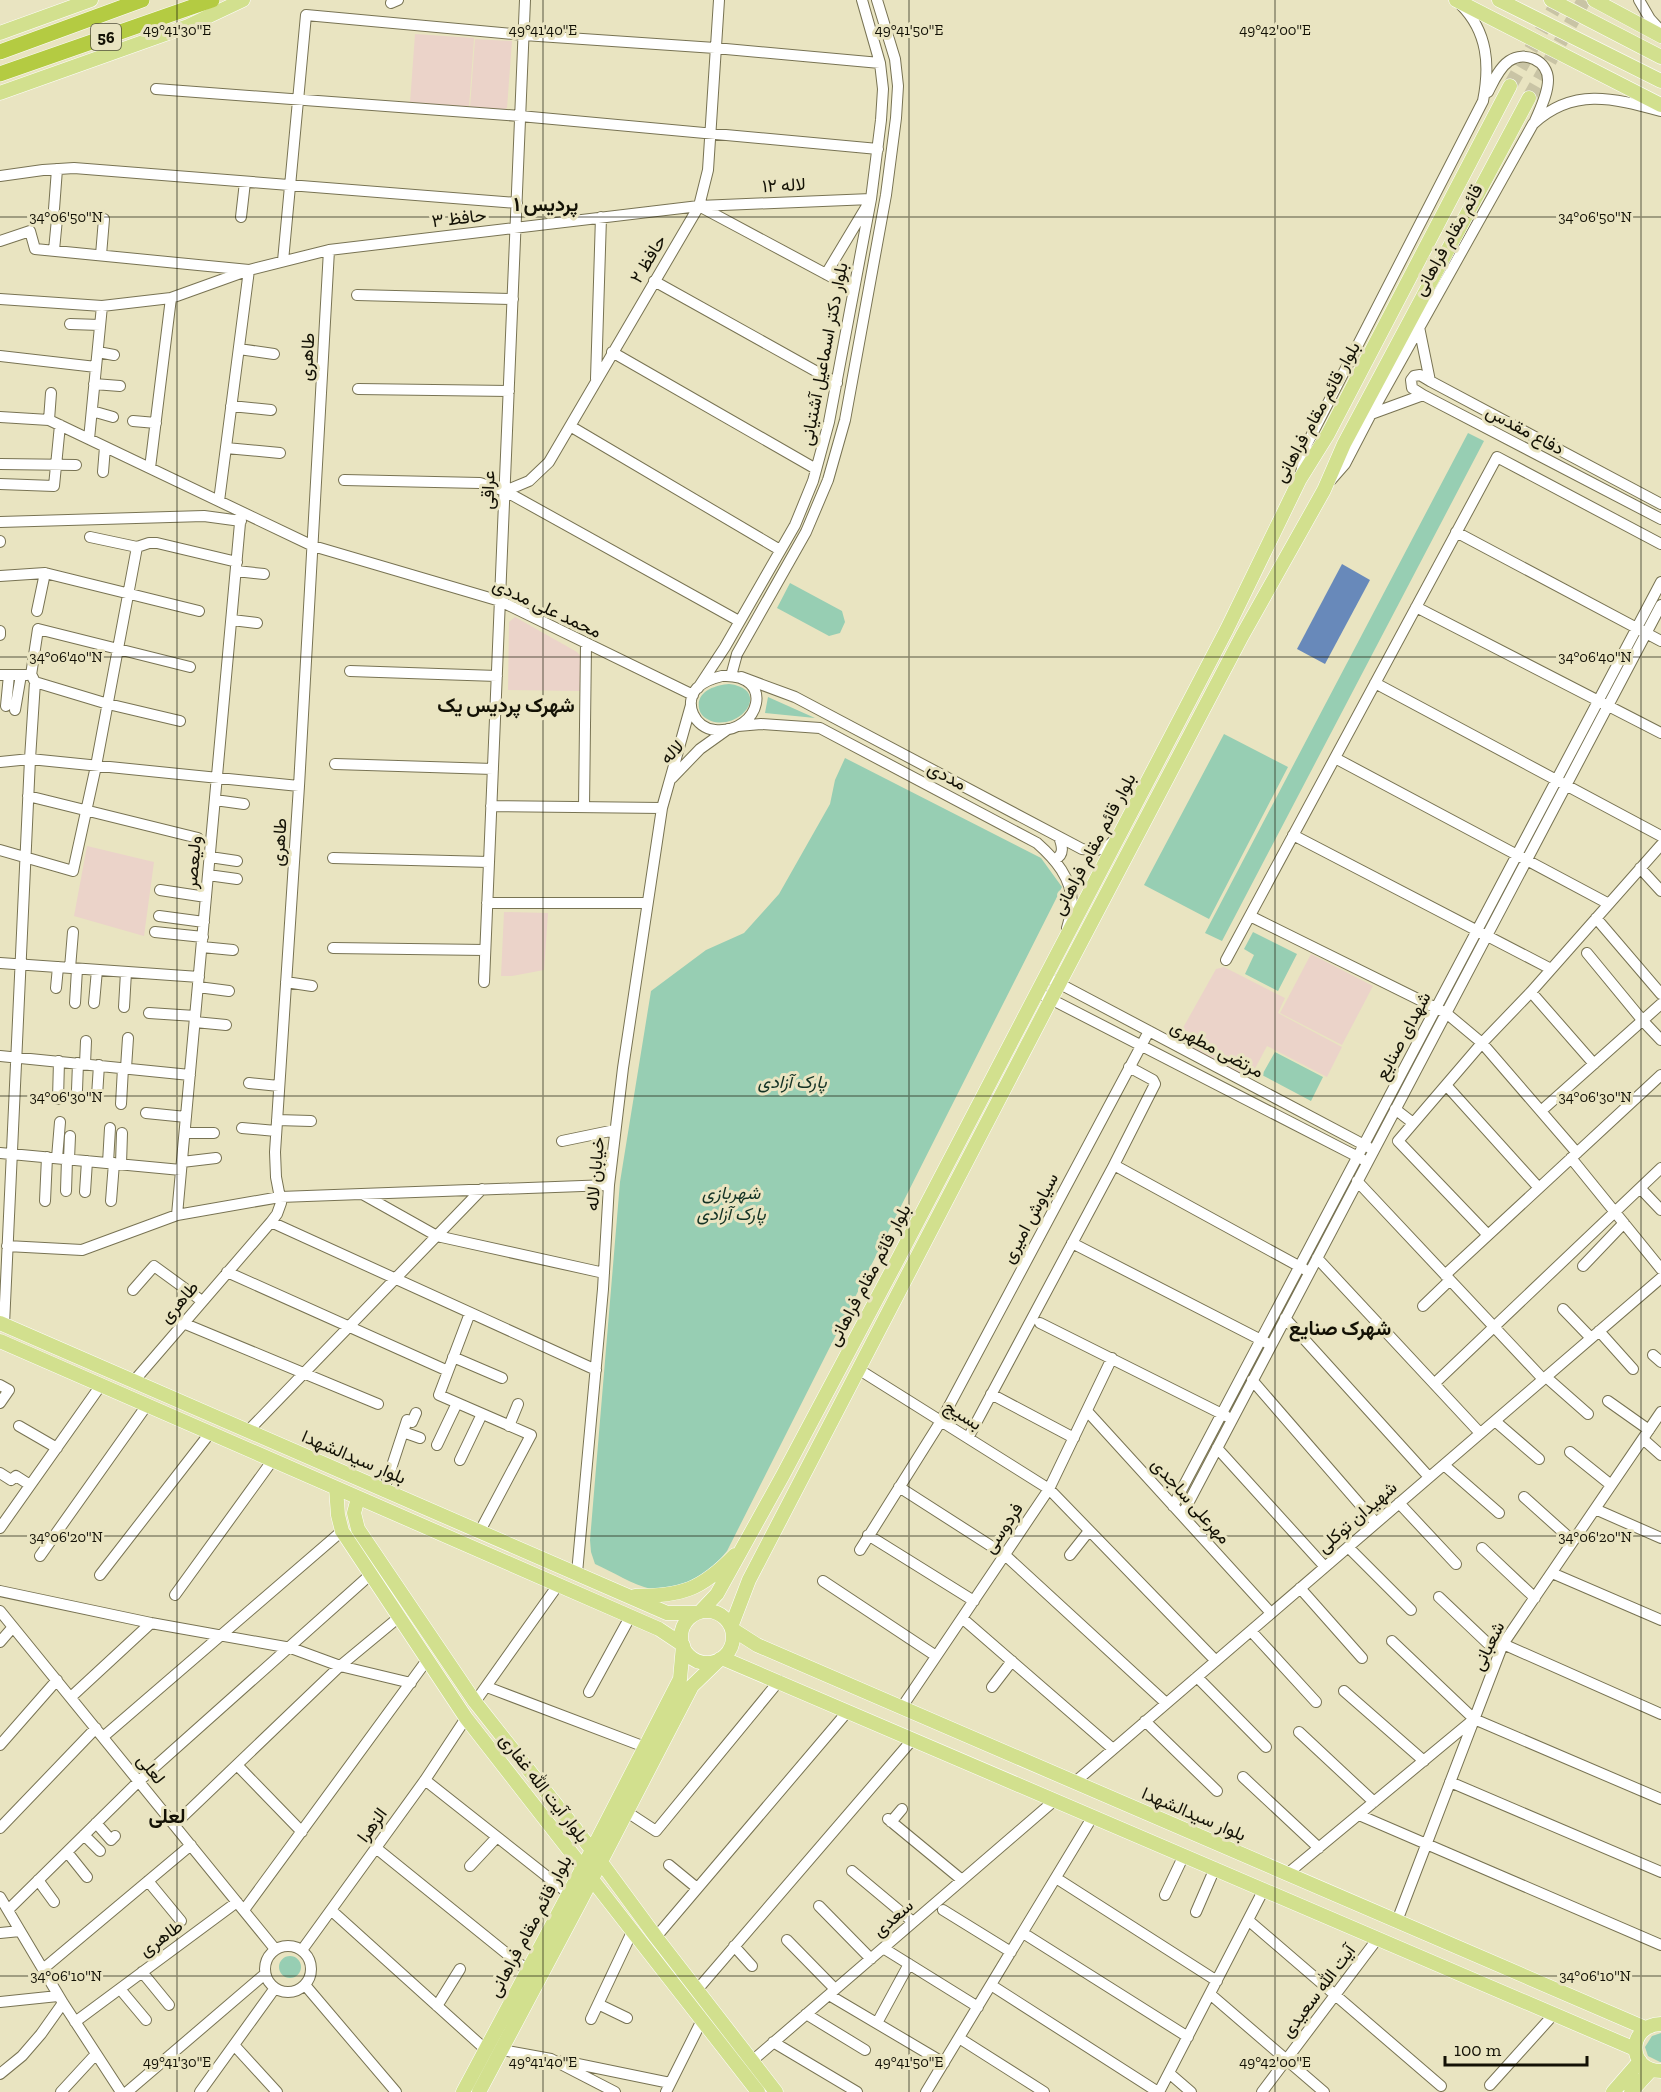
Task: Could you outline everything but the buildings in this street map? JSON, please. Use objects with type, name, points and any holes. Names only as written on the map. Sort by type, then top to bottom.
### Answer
[{"type":"highway","name":"56","points":[[0,52],[142,0]]},
{"type":"highway","name":"56","points":[[0,74],[212,0]]},
{"type":"main road","points":[[0,33],[70,4],[91,0]]},
{"type":"main road","points":[[0,93],[188,26],[243,0]]},
{"type":"main road","points":[[1456,0],[1661,105]]},
{"type":"main road","points":[[1499,0],[1661,81]]},
{"type":"main road","points":[[1551,0],[1661,57]]},
{"type":"main road","points":[[1594,0],[1661,36]]},
{"type":"main road","name":"بلوار قائم مقام فراهانی","points":[[698,1613],[717,1594],[747,1543],[1227,629],[1300,479],[1328,434],[1510,86]]},
{"type":"main road","name":"بلوار قائم مقام فراهانی","points":[[731,1628],[749,1580],[858,1369],[1242,636],[1323,490],[1344,444],[1529,98]]},
{"type":"main road","name":"بلوار سیدالشهدا","points":[[2,1324],[667,1612],[698,1613]]},
{"type":"main road","name":"بلوار سیدالشهدا","points":[[0,1341],[659,1629],[683,1645]]},
{"type":"main road","points":[[272,1461],[283,1446]]},
{"type":"main road","name":"بلوار آیت الله غفاری","points":[[336,1488],[338,1515],[342,1530],[466,1718],[758,2092]]},
{"type":"main road","name":"بلوار آیت الله غفاری","points":[[358,1498],[354,1513],[355,1522],[475,1701],[592,1850],[776,2092]]},
{"type":"main road","points":[[629,1596],[664,1596],[688,1591],[706,1582],[747,1543]]},
{"type":"main road","points":[[370,1575],[383,1566]]},
{"type":"main road","points":[[659,1629],[667,1612]]},
{"type":"main road","points":[[698,1613],[718,1614],[724,1617],[731,1628],[733,1642],[721,1659],[706,1663],[699,1661],[692,1658],[683,1645],[682,1630],[690,1617],[698,1613]]},
{"type":"main road","name":"بلوار سیدالشهدا","points":[[731,1628],[757,1645],[1645,2028]]},
{"type":"main road","name":"بلوار قائم مقام فراهانی","points":[[463,2092],[592,1850],[680,1678],[683,1645]]},
{"type":"main road","points":[[748,1668],[757,1645]]},
{"type":"main road","points":[[721,1659],[779,1681],[1554,2014],[1647,2063]]},
{"type":"main road","name":"بلوار قائم مقام فراهانی","points":[[484,2090],[501,2050],[692,1686],[721,1659]]},
{"type":"main road","points":[[1264,1889],[1287,1874]]},
{"type":"main road","points":[[1378,1938],[1397,1921]]},
{"type":"main road","points":[[1647,2063],[1636,2041],[1645,2028],[1660,2023]]},
{"type":"main road","points":[[1613,2092],[1647,2063]]},
{"type":"main road","points":[[1631,2092],[1647,2063]]},
{"type":"street","name":"عراقی","points":[[484,982],[525,0]]},
{"type":"street","name":"حافظ ۲","points":[[505,491],[529,481],[549,462],[699,206],[708,170],[719,0]]},
{"type":"street","name":"بلوار دکتر اسماعیل آشتیانی","points":[[694,696],[795,525],[816,469],[830,422],[871,199],[883,89],[880,63],[862,0]]},
{"type":"street","name":"بلوار دکتر اسماعیل آشتیانی","points":[[736,676],[737,654],[806,532],[828,480],[845,420],[886,195],[896,118],[898,86],[895,59],[877,0]]},
{"type":"street","name":"قائم مقام فراهانی","points":[[1300,479],[1307,444],[1483,101],[1488,69],[1485,48],[1478,27],[1456,0]]},
{"type":"street","points":[[1639,0],[1650,19],[1661,31]]},
{"type":"street","points":[[283,261],[306,15],[880,63]]},
{"type":"street","points":[[1483,101],[1496,76],[1510,60],[1525,57],[1535,59],[1546,71],[1548,81],[1533,124]]},
{"type":"street","points":[[156,89],[520,116],[878,149]]},
{"type":"street","name":"قائم مقام فراهانی","points":[[1323,490],[1345,464],[1533,124],[1555,107],[1587,98],[1609,98],[1661,111]]},
{"type":"street","points":[[0,176],[74,168],[517,203]]},
{"type":"street","points":[[54,250],[57,169]]},
{"type":"street","points":[[241,217],[245,182]]},
{"type":"street","points":[[825,274],[871,199]]},
{"type":"street","name":"لاله ۱۲","points":[[699,206],[871,199]]},
{"type":"street","points":[[699,206],[854,289]]},
{"type":"street","name":"حافظ ۳","points":[[0,298],[102,306],[171,297],[249,270],[329,250],[699,206]]},
{"type":"street","points":[[596,380],[601,217]]},
{"type":"street","points":[[101,255],[104,219]]},
{"type":"street","points":[[0,242],[30,231],[35,249],[249,270],[219,501]]},
{"type":"street","name":"طاهری","points":[[134,1381],[280,1209],[275,1165],[276,1131],[299,786],[329,250]]},
{"type":"street","points":[[654,281],[837,383]]},
{"type":"street","points":[[357,295],[513,299]]},
{"type":"street","points":[[150,468],[171,297]]},
{"type":"street","points":[[89,439],[102,306]]},
{"type":"street","points":[[70,324],[100,325]]},
{"type":"street","points":[[1419,327],[1430,381]]},
{"type":"street","points":[[239,349],[274,354]]},
{"type":"street","points":[[98,352],[114,355]]},
{"type":"street","points":[[612,352],[816,469]]},
{"type":"street","points":[[0,356],[96,368]]},
{"type":"street","points":[[1423,394],[1412,388],[1411,380],[1414,376],[1420,375],[1430,381]]},
{"type":"street","name":"دفاع مقدس","points":[[1430,381],[1661,504]]},
{"type":"street","points":[[94,384],[120,386]]},
{"type":"street","points":[[358,389],[509,391]]},
{"type":"street","points":[[0,484],[54,486],[56,465],[51,393]]},
{"type":"street","points":[[1371,414],[1423,394]]},
{"type":"street","name":"دفاع مقدس","points":[[1423,394],[1661,519]]},
{"type":"street","points":[[231,406],[271,410]]},
{"type":"street","points":[[92,411],[113,417]]},
{"type":"street","points":[[0,417],[54,422]]},
{"type":"street","points":[[133,421],[156,423]]},
{"type":"street","name":"محمد علی مددی","points":[[54,422],[219,501],[241,517],[312,546],[500,601],[694,696]]},
{"type":"street","points":[[570,426],[780,550]]},
{"type":"street","points":[[103,471],[105,447]]},
{"type":"street","points":[[226,448],[280,453]]},
{"type":"street","points":[[1226,960],[1497,457],[1661,544]]},
{"type":"street","points":[[0,464],[76,465]]},
{"type":"street","points":[[344,480],[480,483],[505,491],[739,621]]},
{"type":"street","points":[[0,522],[241,517]]},
{"type":"street","name":"ولیعصر","points":[[177,1215],[241,517]]},
{"type":"street","points":[[1456,532],[1661,641]]},
{"type":"street","points":[[90,537],[137,547],[157,543],[264,574]]},
{"type":"street","points":[[1,853],[25,857],[73,871],[96,766],[137,547]]},
{"type":"street","points":[[37,611],[45,573]]},
{"type":"street","points":[[0,576],[45,573],[199,612]]},
{"type":"street","name":"شهدای صنایع","points":[[1182,1515],[1190,1486],[1641,631],[1661,582]]},
{"type":"street","name":"شهدای صنایع","points":[[1641,631],[1661,605]]},
{"type":"street","points":[[1416,607],[1661,733]]},
{"type":"street","points":[[231,620],[256,623]]},
{"type":"street","points":[[11,708],[19,676],[38,629],[190,667]]},
{"type":"street","points":[[584,807],[586,644]]},
{"type":"street","points":[[350,671],[497,676]]},
{"type":"street","points":[[19,676],[108,704],[180,721]]},
{"type":"street","points":[[2,1324],[8,1246],[5,1204],[12,1154],[30,759],[19,676]]},
{"type":"street","points":[[736,676],[752,686],[757,694],[758,704],[753,714],[733,727],[717,730],[702,725],[696,720],[694,696],[713,678],[736,676]]},
{"type":"street","name":"مددی","points":[[736,676],[795,698],[1082,849],[1095,851],[1106,849],[1118,836]]},
{"type":"street","points":[[1375,683],[1661,836]]},
{"type":"street","name":"لاله","points":[[670,780],[694,696]]},
{"type":"street","name":"مددی","points":[[733,727],[761,724],[820,728],[1037,843],[1055,859],[1068,883],[1072,904],[1066,937]]},
{"type":"street","name":"لاله","points":[[670,780],[700,749],[733,727]]},
{"type":"street","points":[[1335,758],[1608,904]]},
{"type":"street","points":[[0,762],[30,759],[299,786]]},
{"type":"street","points":[[335,764],[493,769]]},
{"type":"street","name":"خیابان لاله","points":[[577,1574],[615,1130],[646,903],[662,808],[670,780]]},
{"type":"street","points":[[28,796],[198,838]]},
{"type":"street","points":[[215,800],[244,804]]},
{"type":"street","points":[[492,806],[662,808]]},
{"type":"street","points":[[1293,835],[1551,969]]},
{"type":"street","points":[[1055,859],[1062,853],[1059,837]]},
{"type":"street","points":[[1488,1235],[1398,1141],[1482,1043],[1531,992],[1661,845]]},
{"type":"street","points":[[210,857],[237,861]]},
{"type":"street","points":[[333,858],[489,862]]},
{"type":"street","points":[[1640,868],[1661,891]]},
{"type":"street","points":[[208,875],[237,879]]},
{"type":"street","points":[[160,890],[206,897]]},
{"type":"street","points":[[487,903],[646,903]]},
{"type":"street","points":[[159,916],[204,922]]},
{"type":"street","points":[[1250,916],[1441,1011],[1482,1043],[1541,1111],[1615,1212],[1661,1269]]},
{"type":"street","points":[[1596,918],[1661,994]]},
{"type":"street","points":[[74,932],[75,1003]]},
{"type":"street","points":[[155,932],[233,950]]},
{"type":"street","points":[[333,948],[485,950]]},
{"type":"street","points":[[1587,953],[1642,1021],[1661,1040]]},
{"type":"street","points":[[0,963],[126,972],[198,982],[229,991]]},
{"type":"street","points":[[56,988],[58,967]]},
{"type":"street","points":[[94,1003],[97,970]]},
{"type":"street","points":[[124,1007],[126,972]]},
{"type":"street","name":"مرتضی مطهری","points":[[1045,976],[1369,1148]]},
{"type":"street","points":[[286,982],[312,986]]},
{"type":"street","name":"مرتضی مطهری","points":[[1037,992],[1363,1159]]},
{"type":"street","points":[[1531,992],[1594,1064]]},
{"type":"street","points":[[1541,1111],[1661,1004]]},
{"type":"street","name":"شهدای صنایع","points":[[1369,1148],[1395,1109],[1441,1011]]},
{"type":"street","points":[[149,1013],[226,1025]]},
{"type":"street","name":"سیاوش امیری","points":[[860,1550],[941,1421],[1149,1031]]},
{"type":"street","points":[[121,1104],[128,1038]]},
{"type":"street","points":[[77,1090],[86,1041]]},
{"type":"street","points":[[0,1056],[190,1075]]},
{"type":"street","points":[[58,1099],[59,1061]]},
{"type":"street","points":[[97,1096],[99,1065]]},
{"type":"street","points":[[968,1438],[1155,1084],[1153,1080],[1129,1067]]},
{"type":"street","points":[[1423,1306],[1447,1277],[1488,1235],[1661,1076]]},
{"type":"street","points":[[249,1083],[279,1086]]},
{"type":"street","points":[[1446,1085],[1539,1188]]},
{"type":"street","points":[[1395,1109],[1413,1123]]},
{"type":"street","points":[[146,1113],[186,1117]]},
{"type":"street","points":[[277,1120],[311,1121]]},
{"type":"street","points":[[60,1122],[60,1159],[66,1191]]},
{"type":"street","points":[[110,1128],[114,1164]]},
{"type":"street","points":[[242,1128],[276,1131]]},
{"type":"street","points":[[562,1141],[615,1130]]},
{"type":"street","points":[[111,1202],[114,1164],[122,1133]]},
{"type":"street","points":[[185,1133],[214,1133]]},
{"type":"street","points":[[45,1201],[70,1136]]},
{"type":"street","points":[[0,1153],[114,1164],[182,1166],[216,1158]]},
{"type":"street","name":"شهدای صنایع","points":[[1173,1506],[1216,1448],[1227,1417],[1252,1380],[1266,1342],[1286,1318],[1304,1269],[1317,1258],[1357,1181],[1363,1159]]},
{"type":"street","points":[[85,1192],[87,1161]]},
{"type":"street","points":[[1114,1165],[1304,1269]]},
{"type":"street","points":[[1435,1383],[1661,1168]]},
{"type":"street","points":[[1357,1181],[1544,1378],[1588,1414]]},
{"type":"street","points":[[8,1246],[82,1250],[177,1215],[280,1197],[609,1185]]},
{"type":"street","points":[[1640,1188],[1661,1210]]},
{"type":"street","points":[[248,1431],[482,1190]]},
{"type":"street","points":[[362,1194],[438,1236],[604,1273]]},
{"type":"street","points":[[271,1222],[596,1370]]},
{"type":"street","points":[[1583,1266],[1624,1223]]},
{"type":"street","points":[[1072,1243],[1266,1342]]},
{"type":"street","points":[[1317,1258],[1480,1433]]},
{"type":"street","points":[[133,1290],[154,1266],[202,1301]]},
{"type":"street","points":[[226,1272],[448,1371]]},
{"type":"street","name":"شهیدان توکلی","points":[[1075,1782],[1661,1278]]},
{"type":"street","points":[[1563,1310],[1633,1369]]},
{"type":"street","points":[[470,1313],[439,1395],[531,1435],[480,1531]]},
{"type":"street","points":[[1286,1318],[1429,1477]]},
{"type":"street","points":[[183,1323],[378,1404]]},
{"type":"street","points":[[1040,1323],[1227,1417]]},
{"type":"street","points":[[453,1357],[502,1378]]},
{"type":"street","name":"فردوسی","points":[[902,1707],[1049,1489],[1112,1358]]},
{"type":"street","name":"بسیج","points":[[858,1369],[1049,1489],[1215,1661]]},
{"type":"street","points":[[1252,1380],[1376,1523]]},
{"type":"street","points":[[0,1385],[9,1390],[0,1403]]},
{"type":"street","points":[[0,1528],[101,1385]]},
{"type":"street","points":[[992,1394],[1074,1438]]},
{"type":"street","points":[[1608,1401],[1646,1434],[1661,1455]]},
{"type":"street","points":[[437,1445],[457,1402]]},
{"type":"street","points":[[509,1426],[518,1404]]},
{"type":"street","points":[[40,1556],[147,1405]]},
{"type":"street","name":"مهرعلی ساجدی","points":[[1087,1411],[1271,1613]]},
{"type":"street","name":"شعبانی","points":[[1397,1921],[1501,1649],[1661,1412]]},
{"type":"street","points":[[384,1490],[407,1420],[412,1422],[416,1413]]},
{"type":"street","points":[[460,1460],[482,1414]]},
{"type":"street","points":[[1495,1421],[1539,1459]]},
{"type":"street","points":[[19,1426],[57,1448]]},
{"type":"street","points":[[403,1432],[420,1438]]},
{"type":"street","points":[[100,1575],[210,1433]]},
{"type":"street","points":[[1216,1448],[1325,1567]]},
{"type":"street","points":[[1570,1452],[1611,1485]]},
{"type":"street","points":[[175,1595],[272,1461]]},
{"type":"street","points":[[1444,1465],[1499,1513]]},
{"type":"street","points":[[0,1473],[11,1480],[16,1476],[30,1485]]},
{"type":"street","points":[[899,1487],[1005,1555],[1166,1703]]},
{"type":"street","points":[[1524,1497],[1573,1541]]},
{"type":"street","points":[[1399,1503],[1456,1564]]},
{"type":"street","points":[[1595,1509],[1661,1538]]},
{"type":"street","points":[[0,1828],[100,1733],[220,1636],[342,1530]]},
{"type":"street","points":[[1070,1555],[1089,1531]]},
{"type":"street","points":[[868,1535],[974,1600]]},
{"type":"street","points":[[1348,1547],[1411,1611]]},
{"type":"street","points":[[1482,1548],[1535,1598]]},
{"type":"street","points":[[1552,1573],[1661,1620]]},
{"type":"street","points":[[8,1910],[139,1781],[291,1648],[370,1575]]},
{"type":"street","points":[[823,1581],[936,1656]]},
{"type":"street","points":[[475,1701],[558,1585]]},
{"type":"street","points":[[1300,1588],[1362,1658]]},
{"type":"street","points":[[0,1591],[150,1623],[291,1648],[340,1666],[411,1683]]},
{"type":"street","points":[[1439,1598],[1501,1649],[1661,1714]]},
{"type":"street","name":"لعلی","points":[[0,1611],[275,1949]]},
{"type":"street","points":[[589,1692],[630,1617]]},
{"type":"street","points":[[174,1825],[340,1666],[398,1618]]},
{"type":"street","points":[[962,1618],[1113,1749]]},
{"type":"street","points":[[71,1697],[150,1623]]},
{"type":"street","points":[[0,1642],[13,1627]]},
{"type":"street","points":[[1251,1631],[1316,1702]]},
{"type":"street","points":[[1392,1641],[1474,1719],[1661,1799]]},
{"type":"street","name":"طاهری","points":[[75,2022],[142,1972],[241,1906],[302,1832],[427,1660]]},
{"type":"street","points":[[992,1687],[1012,1661]]},
{"type":"street","points":[[1197,1677],[1266,1747]]},
{"type":"street","points":[[0,1745],[57,1680]]},
{"type":"street","points":[[627,1812],[656,1831],[779,1681]]},
{"type":"street","points":[[487,1687],[645,1747]]},
{"type":"street","points":[[1344,1691],[1424,1761]]},
{"type":"street","points":[[656,1937],[848,1711]]},
{"type":"street","name":"الزهرا","points":[[303,1950],[425,1780],[466,1718]]},
{"type":"street","points":[[1287,1874],[1474,1719]]},
{"type":"street","points":[[1145,1721],[1218,1791]]},
{"type":"street","points":[[1299,1732],[1374,1802]]},
{"type":"street","points":[[697,1990],[914,1739]]},
{"type":"street","points":[[237,1765],[302,1832]]},
{"type":"street","points":[[1243,1777],[1318,1848]]},
{"type":"street","points":[[425,1780],[568,1893]]},
{"type":"street","points":[[1450,1782],[1661,1872]]},
{"type":"street","name":"سعدی","points":[[752,2061],[1055,1800]]},
{"type":"street","points":[[902,1809],[889,1820],[962,1880]]},
{"type":"street","points":[[1359,1815],[1661,1945]]},
{"type":"street","points":[[926,2092],[1093,1816]]},
{"type":"street","points":[[96,1823],[111,1840],[115,1836]]},
{"type":"street","points":[[84,1835],[100,1851]]},
{"type":"street","points":[[470,1866],[497,1837]]},
{"type":"street","points":[[43,1970],[191,1845]]},
{"type":"street","points":[[376,1848],[527,1970]]},
{"type":"street","points":[[67,1852],[87,1877]]},
{"type":"street","points":[[1165,1895],[1184,1855]]},
{"type":"street","points":[[669,1865],[697,1888]]},
{"type":"street","points":[[1196,1912],[1215,1868]]},
{"type":"street","points":[[852,1871],[913,1922]]},
{"type":"street","points":[[1056,1878],[1216,1981]]},
{"type":"street","points":[[38,1880],[54,1902]]},
{"type":"street","points":[[148,1881],[181,1921]]},
{"type":"street","points":[[991,1985],[1158,2092],[1264,1889]]},
{"type":"street","points":[[0,1897],[60,1999],[122,2092]]},
{"type":"street","points":[[819,1906],[871,1959]]},
{"type":"street","points":[[943,1910],[1011,1953]]},
{"type":"street","points":[[332,1911],[485,2049]]},
{"type":"street","points":[[1248,1920],[1441,2085]]},
{"type":"street","points":[[0,1933],[20,1931]]},
{"type":"street","points":[[591,2019],[632,1932]]},
{"type":"street","points":[[1023,1933],[1188,2037]]},
{"type":"street","name":"آیت الله سعیدی","points":[[1262,2092],[1378,1938]]},
{"type":"street","points":[[787,1940],[832,1992],[877,2023],[944,2063]]},
{"type":"street","points":[[286,1945],[303,1950],[311,1967],[311,1974],[305,1985],[293,1991],[283,1991],[268,1982],[265,1974],[266,1960],[275,1949],[286,1945]]},
{"type":"street","points":[[734,1946],[752,1966]]},
{"type":"street","points":[[883,1948],[978,2007]]},
{"type":"street","points":[[877,2023],[909,1964]]},
{"type":"street","points":[[437,2006],[460,1969]]},
{"type":"street","points":[[142,1972],[169,2005]]},
{"type":"street","points":[[127,2092],[265,1974]]},
{"type":"street","points":[[305,1985],[396,2092]]},
{"type":"street","points":[[204,2090],[275,1988]]},
{"type":"street","points":[[120,1989],[146,2020]]},
{"type":"street","points":[[1210,1994],[1323,2092]]},
{"type":"street","points":[[0,2002],[60,1999]]},
{"type":"street","points":[[2,2070],[22,2056],[41,2034],[60,1999]]},
{"type":"street","points":[[598,2004],[627,2018]]},
{"type":"street","points":[[806,2014],[865,2050]]},
{"type":"street","points":[[1490,2085],[1554,2014]]},
{"type":"street","points":[[501,2050],[551,2059],[667,2089],[702,2020]]},
{"type":"street","points":[[173,2036],[181,2046]]},
{"type":"street","points":[[958,2038],[1044,2092]]},
{"type":"street","points":[[774,2042],[857,2092]]},
{"type":"street","points":[[234,2045],[277,2092]]},
{"type":"street","points":[[61,2092],[96,2054]]},
{"type":"street","points":[[551,2059],[615,2092]]},
{"type":"street","points":[[1169,2073],[1191,2092]]},
{"type":"shaded area","points":[[415,34],[474,38],[469,107],[410,103]]},
{"type":"shaded area","points":[[475,39],[512,41],[507,108],[502,110],[470,108]]},
{"type":"shaded area","points":[[515,617],[577,652],[581,657],[581,691],[508,690],[509,622]]},
{"type":"shaded area","points":[[87,846],[154,862],[144,936],[74,916]]},
{"type":"shaded area","points":[[504,912],[548,913],[544,970],[501,976]]},
{"type":"shaded area","points":[[1311,954],[1373,986],[1342,1045],[1280,1013]]},
{"type":"shaded area","points":[[1224,967],[1285,998],[1278,1013],[1342,1047],[1327,1077],[1267,1046],[1250,1078],[1181,1042],[1179,1035],[1216,969]]},
{"type":"green space","points":[[1468,433],[1484,441],[1222,941],[1205,933]]},
{"type":"green space","points":[[790,583],[842,611],[845,622],[840,633],[829,636],[777,608]]},
{"type":"green space","points":[[729,684],[742,687],[749,693],[750,701],[747,708],[733,720],[722,722],[706,719],[700,710],[701,697],[708,690]]},
{"type":"green space","points":[[768,697],[815,718],[765,713]]},
{"type":"green space","points":[[1224,734],[1288,767],[1209,919],[1144,885]]},
{"type":"green space","name":"پارک آزادی","points":[[845,758],[1041,858],[1062,887],[727,1551],[712,1568],[685,1586],[663,1590],[651,1589],[595,1564],[590,1540],[620,1182],[651,991],[706,950],[744,933],[779,894],[830,804],[835,780]]},
{"type":"green space","points":[[1253,932],[1297,954],[1278,991],[1245,974],[1254,955],[1244,949]]},
{"type":"green space","points":[[1275,1052],[1323,1077],[1311,1101],[1262,1075]]},
{"type":"green space","points":[[290,1956],[298,1959],[301,1967],[298,1975],[290,1978],[282,1975],[279,1967],[282,1959]]},
{"type":"green space","points":[[1661,2033],[1660,2062],[1648,2056],[1645,2047],[1652,2036]]},
{"type":"water","points":[[1342,564],[1370,580],[1325,664],[1297,649]]},
{"type":"tunnel","points":[[1510,86],[1559,0]]},
{"type":"tunnel","points":[[1529,98],[1584,0]]},
{"type":"district","name":"پردیس ۱","points":[[546,204]]},
{"type":"district","name":"شهرک پردیس یک","points":[[506,705]]},
{"type":"district","name":"شهرک صنایع","points":[[1340,1328]]},
{"type":"district","name":"لعلی","points":[[167,1816]]},
{"type":"park label","name":"شهربازی پارک آزادی","points":[[731,1203]]}]
